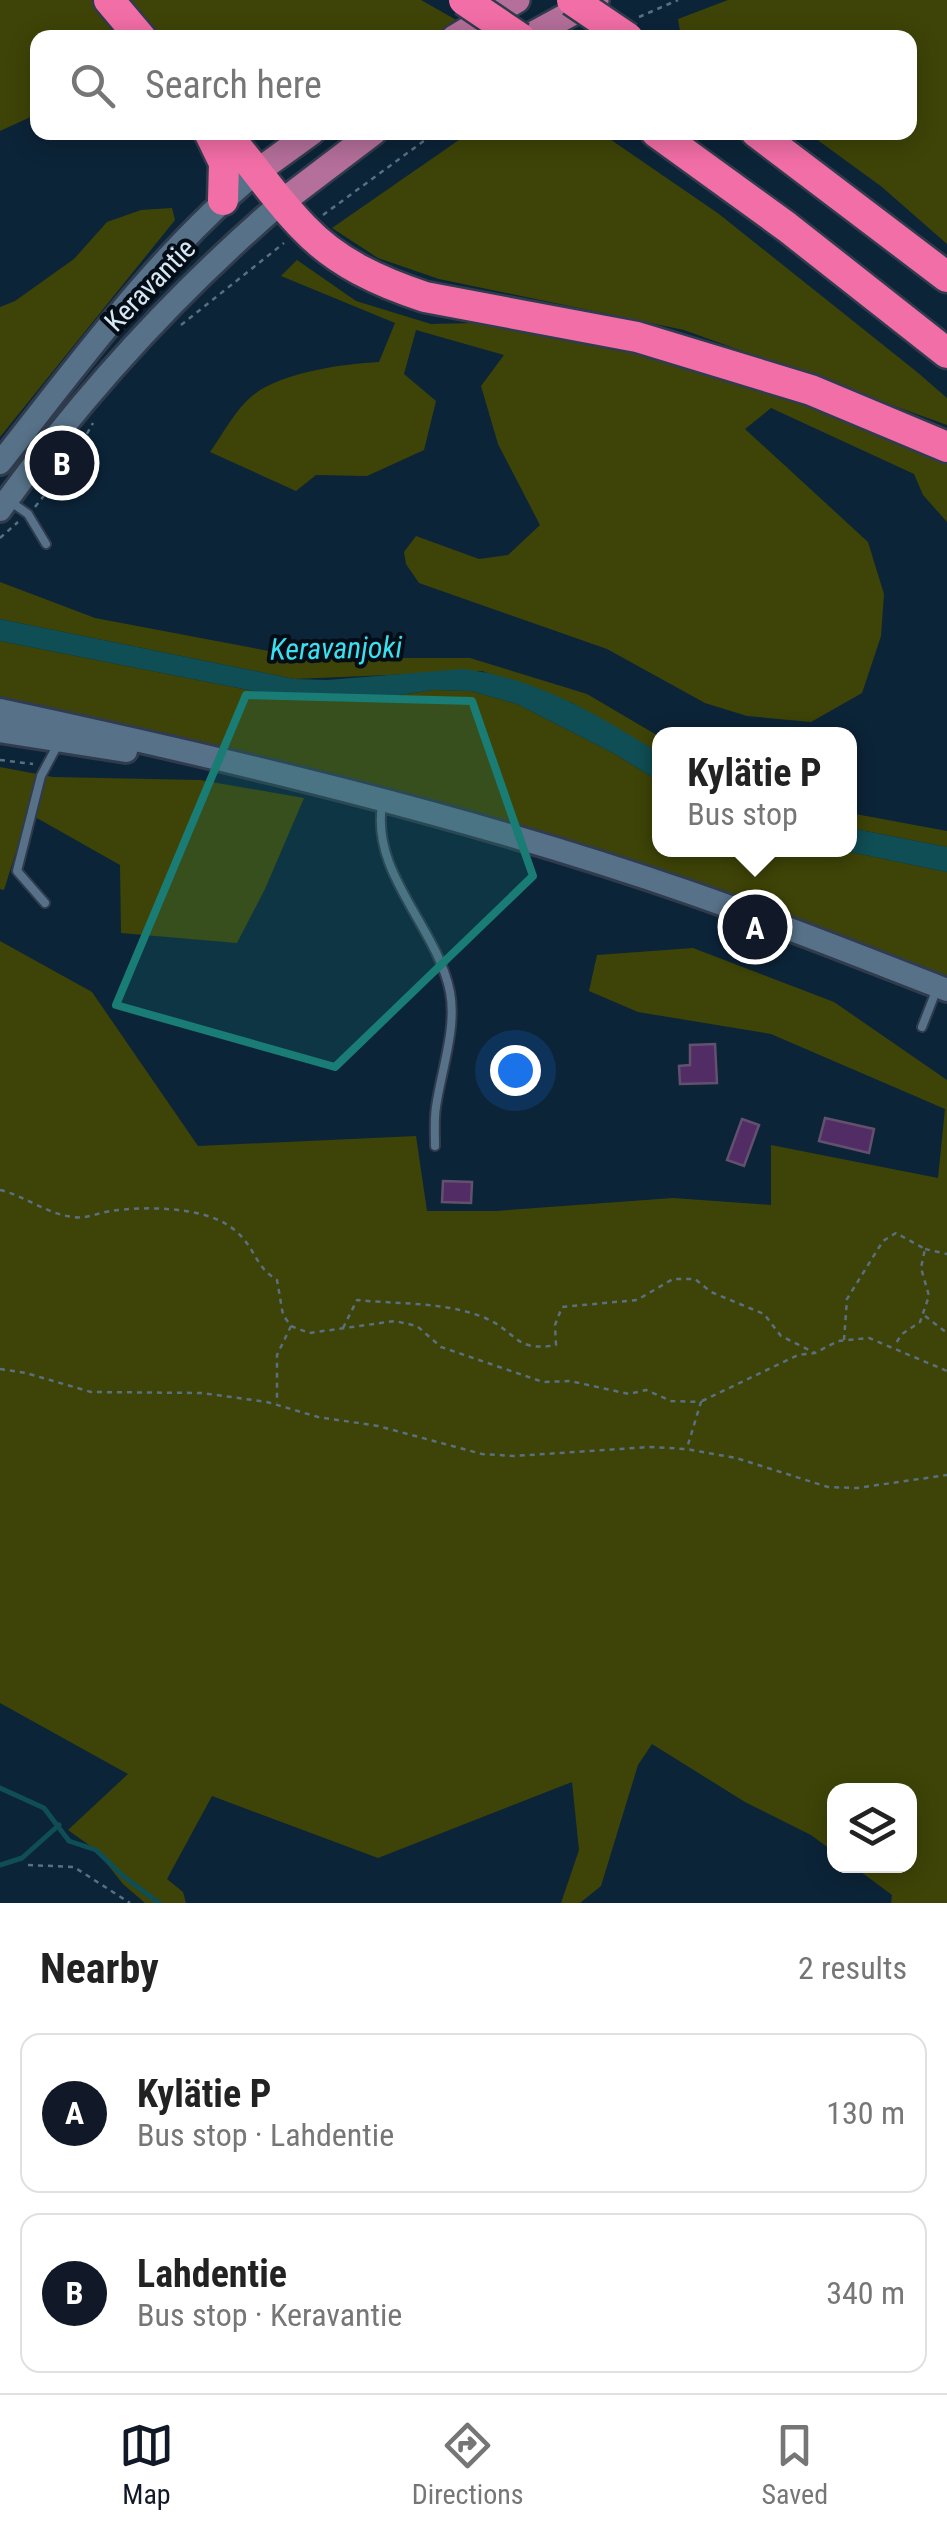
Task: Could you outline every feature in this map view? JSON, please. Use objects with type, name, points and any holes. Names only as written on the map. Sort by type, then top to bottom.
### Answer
[{"type":"highway","points":[[109,0],[134,30]]},
{"type":"highway","points":[[464,0],[511,30]]},
{"type":"highway","points":[[572,0],[616,30]]},
{"type":"highway","points":[[213,140],[224,164],[223,200]]},
{"type":"highway","points":[[231,140],[325,247],[347,264],[392,286],[424,297],[637,336],[811,390],[947,446]]},
{"type":"highway","points":[[667,140],[787,227],[947,353]]},
{"type":"highway","points":[[767,140],[947,277]]},
{"type":"main road","points":[[467,30],[518,0]]},
{"type":"main road","points":[[538,30],[596,0]]},
{"type":"main road","name":"Keravantie","points":[[0,463],[151,273],[223,200],[301,140]]},
{"type":"main road","name":"Keravantie","points":[[4,504],[134,344],[216,259],[363,140]]},
{"type":"main road","points":[[0,710],[62,732]]},
{"type":"main road","points":[[0,730],[62,732],[218,761],[383,801],[690,892],[942,989]]},
{"type":"lane","points":[[4,504],[28,514],[46,544]]},
{"type":"lane","points":[[46,903],[17,871],[37,790],[62,732]]},
{"type":"lane","points":[[383,801],[380,834],[396,879],[437,953],[451,996],[448,1040],[435,1112],[435,1146]]},
{"type":"lane","points":[[922,1027],[942,989]]},
{"type":"path","points":[[314,221],[425,140]]},
{"type":"path","points":[[180,325],[283,244]]},
{"type":"path","points":[[0,538],[28,514],[72,460],[100,411]]},
{"type":"path","points":[[0,760],[48,766]]},
{"type":"path","points":[[0,1190],[62,1216],[80,1218],[115,1210],[198,1212],[226,1223],[250,1242],[262,1270],[277,1280],[283,1315],[290,1326],[309,1333],[395,1322],[417,1326],[441,1347],[543,1382],[570,1381],[629,1394],[646,1390],[672,1401],[701,1402],[798,1356],[844,1340],[870,1338],[947,1371]]},
{"type":"path","points":[[844,1340],[847,1298],[883,1241],[896,1233],[925,1249],[947,1254]]},
{"type":"path","points":[[894,1346],[902,1334],[920,1322],[929,1296],[921,1268],[925,1249]]},
{"type":"path","points":[[344,1328],[357,1300],[479,1315],[507,1330],[524,1346],[540,1348],[556,1344],[555,1326],[562,1307],[637,1300],[673,1279],[695,1280],[711,1292],[764,1314],[781,1336],[816,1352]]},
{"type":"path","points":[[923,1314],[947,1333]]},
{"type":"path","points":[[277,1405],[277,1355],[290,1326]]},
{"type":"path","points":[[0,1369],[90,1392],[202,1393],[277,1405],[378,1426],[482,1454],[686,1449],[736,1458],[828,1487],[856,1488],[947,1475]]},
{"type":"path","points":[[686,1449],[701,1402]]},
{"type":"path","points":[[28,1865],[74,1867],[130,1903]]},
{"type":"highlighted area","points":[[246,695],[472,701],[533,876],[335,1067],[116,1005]]},
{"type":"green space","points":[[0,0],[95,0],[111,30],[30,30],[30,117],[0,131]]},
{"type":"green space","points":[[125,0],[421,0],[458,21],[443,30],[155,30]]},
{"type":"green space","points":[[728,0],[947,0],[947,244],[882,187],[818,140],[917,140],[917,30],[680,30],[678,19]]},
{"type":"green space","points":[[459,140],[611,140],[719,214],[917,372],[947,398],[947,425],[684,330],[439,279],[378,258],[332,228]]},
{"type":"green space","points":[[172,208],[175,220],[0,437],[0,307],[15,301],[74,259],[107,222],[141,210]]},
{"type":"green space","points":[[297,260],[356,301],[431,324],[548,329],[670,358],[796,396],[947,458],[947,522],[923,495],[914,474],[771,408],[745,429],[868,542],[884,594],[881,636],[862,693],[811,722],[747,716],[705,703],[607,649],[419,583],[406,564],[404,552],[416,536],[479,559],[508,555],[540,525],[498,444],[481,386],[504,355],[416,330],[404,374],[436,401],[424,450],[367,476],[316,475],[296,491],[210,452],[240,408],[264,388],[313,371],[379,362],[395,323],[281,276]]},
{"type":"green space","points":[[0,582],[95,618],[306,658],[470,658],[587,694],[652,732],[652,749],[572,703],[482,671],[294,679],[0,619]]},
{"type":"green space","points":[[0,641],[299,700],[366,700],[433,690],[471,691],[517,704],[652,777],[652,857],[857,857],[857,853],[947,872],[947,977],[724,893],[436,803],[0,704]]},
{"type":"green space","points":[[0,767],[53,777],[200,780],[304,798],[237,943],[121,933],[120,865],[28,813],[4,890],[0,889]]},
{"type":"green space","points":[[857,814],[947,831],[947,847],[857,829]]},
{"type":"green space","points":[[0,941],[92,992],[198,1146],[416,1136],[427,1211],[496,1211],[673,1198],[771,1205],[771,1145],[938,1178],[945,1109],[771,1034],[638,1012],[589,991],[597,955],[693,948],[834,1002],[947,1080],[947,1903],[891,1903],[892,1895],[862,1873],[917,1873],[917,1783],[827,1783],[827,1847],[652,1744],[638,1765],[601,1886],[580,1903],[561,1903],[579,1850],[572,1782],[378,1858],[212,1796],[167,1879],[183,1892],[186,1903],[145,1903],[123,1884],[96,1850],[68,1830],[128,1774],[0,1703]]},
{"type":"shaded area","points":[[0,619],[294,679],[463,669],[489,673],[566,700],[652,749],[652,777],[517,704],[471,691],[433,690],[366,700],[299,700],[0,641]]},
{"type":"shaded area","points":[[857,829],[947,847],[947,872],[857,853]]},
{"type":"building","points":[[715,1044],[717,1083],[680,1084],[679,1066],[690,1065],[690,1045]]},
{"type":"building","points":[[825,1118],[874,1129],[869,1153],[819,1141]]},
{"type":"building","points":[[742,1119],[759,1125],[744,1166],[727,1160]]},
{"type":"building","points":[[443,1181],[472,1182],[471,1203],[442,1202]]},
{"type":"waterway","points":[[0,1788],[44,1808],[69,1841],[96,1850],[159,1903]]},
{"type":"waterway","points":[[0,1865],[22,1858],[59,1825]]},
{"type":"place","name":"Lahdentie","points":[[62,463]]},
{"type":"place","name":"Kylätie P","points":[[755,927]]},
{"type":"water label","name":"Keravanjoki","points":[[336,648]]}]
